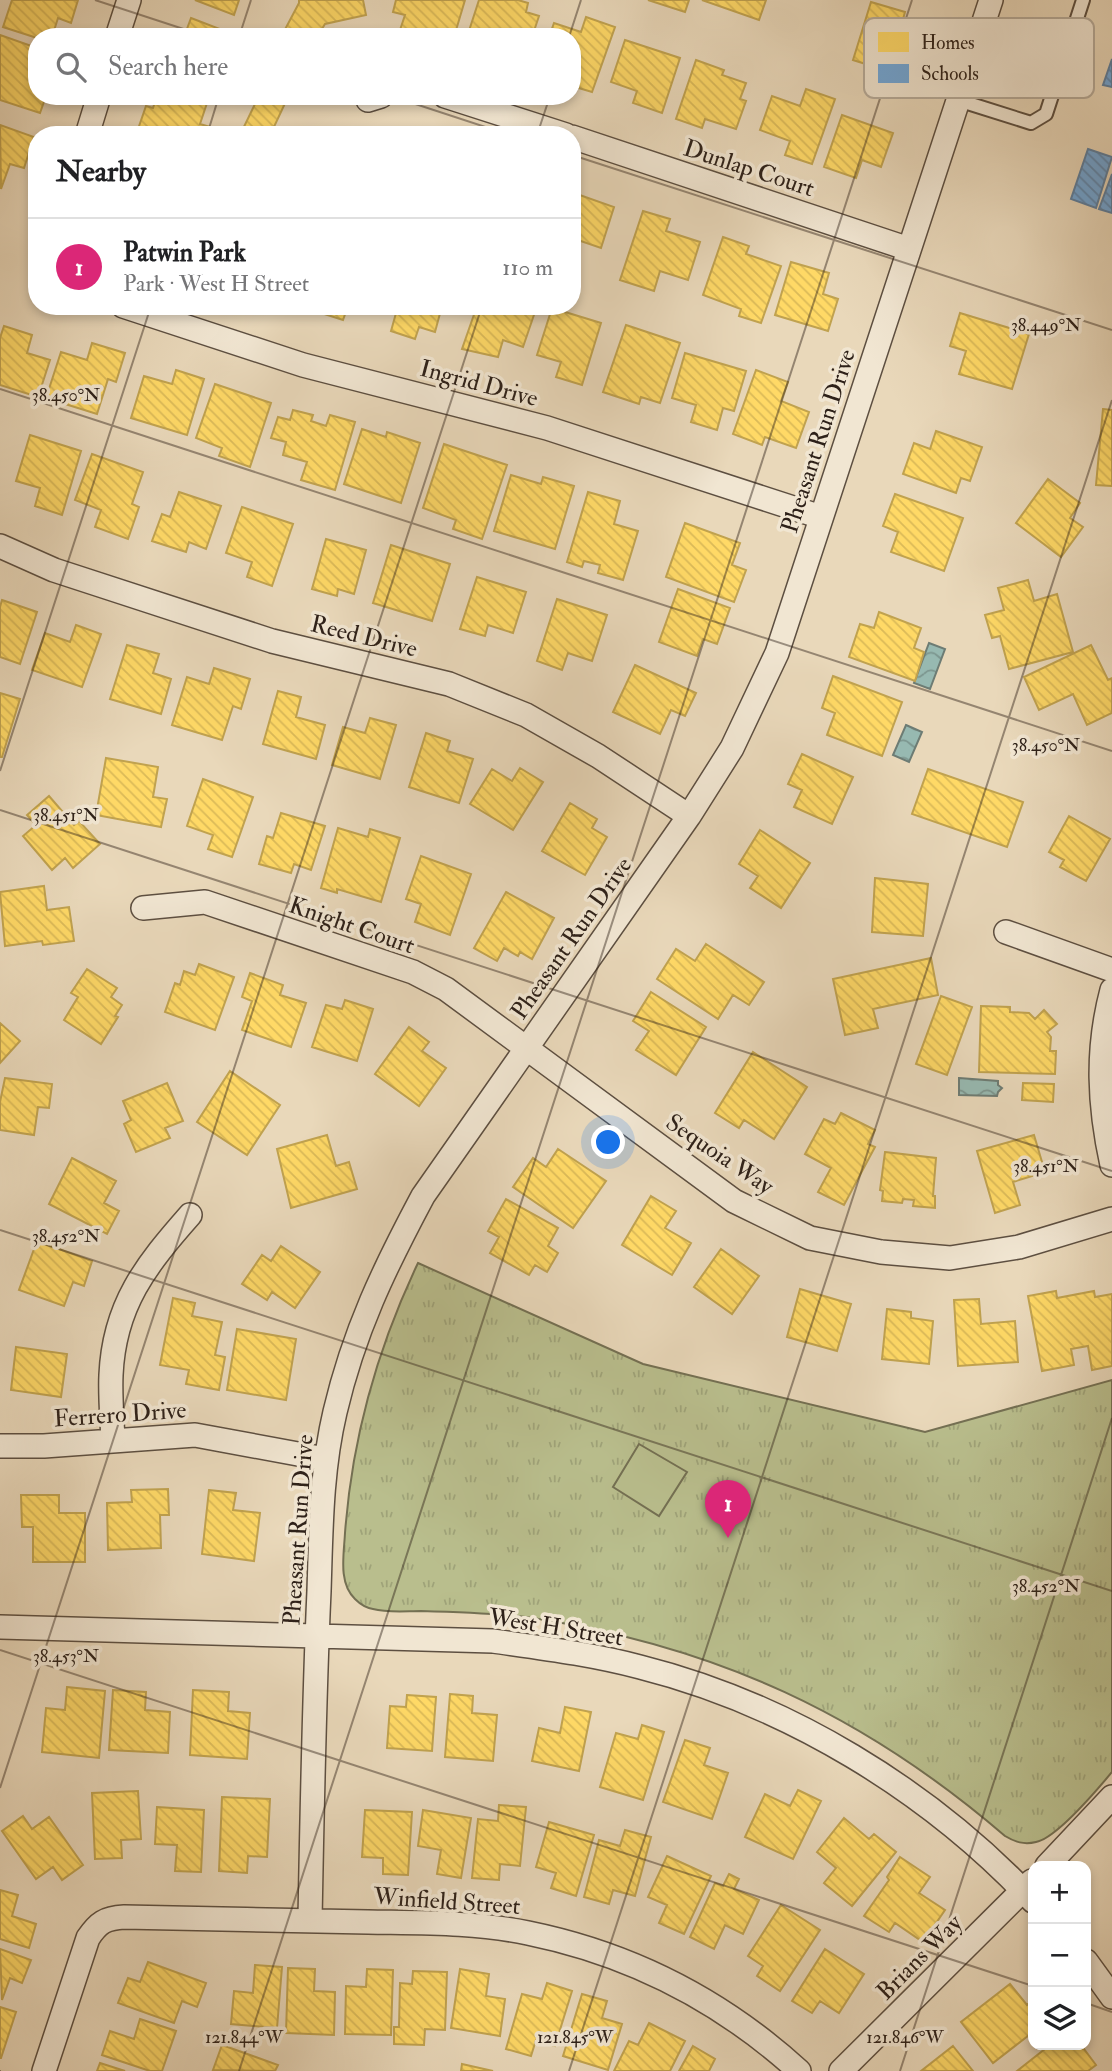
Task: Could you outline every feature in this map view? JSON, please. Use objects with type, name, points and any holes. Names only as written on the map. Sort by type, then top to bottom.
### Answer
[{"type":"street","points":[[120,28],[129,0]]},
{"type":"street","name":"Pheasant Run Drive","points":[[985,18],[991,0]]},
{"type":"street","name":"Pheasant Run Drive","points":[[310,1920],[319,1536],[325,1459],[335,1412],[359,1328],[387,1262],[423,1196],[689,816],[732,748],[777,653],[958,100]]},
{"type":"street","points":[[90,126],[96,105]]},
{"type":"street","points":[[473,105],[538,126]]},
{"type":"street","name":"Dunlap Court","points":[[581,140],[909,249]]},
{"type":"street","name":"Ingrid Drive","points":[[150,315],[303,365],[547,428],[821,517]]},
{"type":"street","name":"Reed Drive","points":[[4,547],[54,570],[272,641],[462,689],[526,715],[598,756],[689,816]]},
{"type":"street","name":"Knight Court","points":[[142,908],[205,902],[413,972],[446,989],[526,1048]]},
{"type":"street","points":[[1006,932],[1112,970]]},
{"type":"street","points":[[1112,990],[1100,1070],[1105,1133],[1112,1166]]},
{"type":"street","name":"Sequoia Way","points":[[526,1048],[734,1201],[810,1238],[881,1252],[950,1258],[1019,1247],[1112,1219]]},
{"type":"street","points":[[113,1440],[111,1374],[117,1331],[130,1294],[154,1256],[190,1215]]},
{"type":"street","name":"Ferrero Drive","points":[[0,1446],[44,1446],[195,1434],[325,1459]]},
{"type":"street","name":"West H Street","points":[[0,1626],[493,1641],[570,1651],[642,1667],[767,1711],[824,1740],[916,1798],[1028,1888]]},
{"type":"street","points":[[1052,1861],[1112,1797]]},
{"type":"street","name":"Brians Way","points":[[841,2071],[1028,1892]]},
{"type":"street","name":"Winfield Street","points":[[44,2071],[88,1938],[98,1924],[110,1918],[124,1917],[469,1924],[527,1932],[589,1948],[660,1976],[717,2006],[773,2047],[799,2071]]},
{"type":"street","points":[[1091,1968],[1112,1997]]},
{"type":"lane","points":[[1077,18],[1083,0]]},
{"type":"lane","points":[[958,100],[1031,122],[1046,114],[1051,98]]},
{"type":"green space","points":[[418,1263],[643,1364],[925,1432],[1112,1380],[1112,1772],[1055,1832],[1036,1842],[1020,1842],[1005,1836],[951,1793],[842,1721],[785,1692],[726,1668],[664,1647],[533,1618],[463,1612],[385,1611],[368,1608],[359,1603],[346,1585],[343,1568],[348,1498],[360,1428],[390,1328]]},
{"type":"green space","points":[[639,1444],[687,1472],[659,1516],[613,1487]]},
{"type":"water","points":[[929,643],[945,649],[930,689],[914,683]]},
{"type":"water","points":[[906,725],[922,732],[909,762],[893,755]]},
{"type":"water","points":[[959,1078],[998,1081],[1002,1088],[997,1096],[959,1095]]},
{"type":"building: Homes","points":[[12,0],[78,0],[71,23],[58,18],[55,28],[28,28],[28,35],[3,27]]},
{"type":"building: Homes","points":[[195,0],[239,0],[234,15]]},
{"type":"building: Homes","points":[[299,0],[363,0],[366,15],[325,24],[323,28],[286,28]]},
{"type":"building: Homes","points":[[396,0],[465,0],[457,28],[401,28],[405,15],[393,12]]},
{"type":"building: Homes","points":[[479,0],[518,0],[528,3],[526,12],[539,16],[535,28],[470,28]]},
{"type":"building: Homes","points":[[648,0],[689,0],[685,12]]},
{"type":"building: Homes","points":[[702,0],[766,0],[759,20]]},
{"type":"building: Homes","points":[[871,2],[905,12],[903,18],[866,18]]},
{"type":"building: Homes","points":[[586,17],[615,27],[592,92],[581,89],[581,32]]},
{"type":"building: Homes","points":[[191,18],[217,28],[187,28]]},
{"type":"building: Homes","points":[[554,23],[569,28],[552,28]]},
{"type":"building: Homes","points":[[864,25],[864,63],[853,60]]},
{"type":"building: Homes","points":[[0,35],[28,45],[28,105],[43,105],[40,113],[0,100]]},
{"type":"building: Homes","points":[[625,40],[680,58],[662,113],[633,103],[637,91],[611,82]]},
{"type":"building: Homes","points":[[696,60],[724,70],[722,75],[746,83],[740,99],[746,101],[736,129],[705,119],[702,128],[676,119]]},
{"type":"building: Homes","points":[[806,89],[835,99],[812,164],[785,155],[790,141],[760,130],[772,96],[800,106]]},
{"type":"building: Homes","points":[[154,105],[206,105],[200,124],[207,126],[139,126],[146,106],[153,108]]},
{"type":"building: Homes","points":[[255,105],[284,105],[274,126],[244,126]]},
{"type":"building: Homes","points":[[842,115],[893,133],[881,167],[862,160],[856,178],[824,167]]},
{"type":"building: Homes","points":[[0,125],[28,135],[28,156],[24,168],[10,164],[1,189]]},
{"type":"building: Homes","points":[[581,195],[614,207],[601,248],[581,241]]},
{"type":"building: Homes","points":[[643,211],[670,219],[666,231],[700,242],[688,280],[660,271],[654,291],[620,280]]},
{"type":"building: Homes","points":[[723,237],[749,246],[746,254],[781,266],[761,323],[739,316],[741,309],[703,295]]},
{"type":"building: Homes","points":[[791,262],[829,273],[823,294],[838,299],[828,331],[775,315]]},
{"type":"building: Homes","points":[[960,313],[1029,334],[1012,389],[959,374],[966,351],[950,346]]},
{"type":"building: Homes","points":[[328,315],[345,315],[343,320]]},
{"type":"building: Homes","points":[[395,315],[440,315],[435,332],[419,327],[415,339],[391,331]]},
{"type":"building: Homes","points":[[474,315],[534,315],[523,347],[503,340],[498,357],[462,349]]},
{"type":"building: Homes","points":[[550,315],[575,315],[601,323],[582,385],[556,377],[561,362],[537,355]]},
{"type":"building: Homes","points":[[626,325],[680,343],[660,403],[641,397],[639,404],[603,392]]},
{"type":"building: Homes","points":[[4,326],[32,335],[27,353],[50,360],[38,397],[0,385],[0,338]]},
{"type":"building: Homes","points":[[92,343],[125,353],[116,382],[108,379],[97,414],[46,398],[61,352],[87,360]]},
{"type":"building: Homes","points":[[685,353],[746,371],[734,411],[723,408],[717,430],[691,422],[696,405],[672,398]]},
{"type":"building: Homes","points":[[176,370],[204,379],[187,435],[131,418],[144,376],[172,384]]},
{"type":"building: Homes","points":[[756,370],[788,382],[781,401],[809,412],[796,448],[765,437],[762,445],[733,434]]},
{"type":"building: Homes","points":[[215,384],[271,403],[250,467],[219,456],[222,448],[196,438]]},
{"type":"building: Homes","points":[[1103,409],[1112,410],[1112,486],[1096,485]]},
{"type":"building: Homes","points":[[293,410],[313,415],[311,421],[326,426],[330,415],[355,422],[335,490],[301,480],[307,462],[283,455],[286,442],[271,438],[278,417],[290,420]]},
{"type":"building: Homes","points":[[362,429],[386,437],[387,432],[420,443],[401,503],[344,484]]},
{"type":"building: Homes","points":[[936,431],[982,447],[970,481],[961,478],[956,493],[903,474],[914,443],[930,449]]},
{"type":"building: Homes","points":[[30,435],[81,451],[62,515],[35,506],[40,488],[16,481]]},
{"type":"building: Homes","points":[[444,444],[507,465],[482,539],[453,529],[456,520],[423,508]]},
{"type":"building: Homes","points":[[92,454],[143,472],[132,504],[139,507],[128,539],[95,527],[101,510],[75,500]]},
{"type":"building: Homes","points":[[511,475],[541,484],[543,477],[574,486],[555,549],[494,531]]},
{"type":"building: Homes","points":[[1048,479],[1080,503],[1070,518],[1083,527],[1061,557],[1016,523]]},
{"type":"building: Homes","points":[[179,492],[221,506],[206,549],[189,542],[186,552],[152,541],[162,514],[170,517]]},
{"type":"building: Homes","points":[[588,492],[620,501],[614,524],[638,531],[623,580],[598,573],[600,565],[584,561],[582,567],[567,562]]},
{"type":"building: Homes","points":[[895,494],[963,518],[944,571],[891,552],[898,532],[883,526]]},
{"type":"building: Homes","points":[[242,507],[293,524],[272,586],[247,577],[252,562],[226,553]]},
{"type":"building: Homes","points":[[685,523],[740,543],[732,565],[746,570],[734,602],[666,577]]},
{"type":"building: Homes","points":[[326,539],[366,550],[354,594],[338,589],[337,596],[312,589]]},
{"type":"building: Homes","points":[[391,545],[450,564],[432,621],[373,603]]},
{"type":"building: Homes","points":[[477,577],[526,592],[513,633],[488,625],[485,636],[460,629]]},
{"type":"building: Homes","points":[[1028,580],[1034,601],[1057,594],[1073,652],[1009,669],[1000,636],[992,638],[985,615],[1004,610],[998,588]]},
{"type":"building: Homes","points":[[678,589],[730,608],[717,644],[703,639],[697,656],[659,642]]},
{"type":"building: Homes","points":[[557,599],[607,615],[592,661],[568,653],[562,670],[537,661]]},
{"type":"building: Homes","points":[[2,600],[37,612],[20,664],[0,657]]},
{"type":"building: Homes","points":[[879,612],[921,628],[914,648],[924,652],[915,681],[849,657],[860,624],[874,628]]},
{"type":"building: Homes","points":[[76,625],[101,634],[82,687],[32,670],[45,633],[70,642]]},
{"type":"building: Homes","points":[[127,645],[159,654],[153,673],[171,679],[161,714],[110,699]]},
{"type":"building: Homes","points":[[1091,645],[1108,680],[1112,678],[1112,713],[1087,725],[1073,694],[1039,710],[1024,677]]},
{"type":"building: Homes","points":[[635,665],[696,693],[685,716],[671,710],[660,734],[613,712]]},
{"type":"building: Homes","points":[[214,668],[250,679],[241,709],[233,706],[222,740],[172,725],[187,677],[209,684]]},
{"type":"building: Homes","points":[[833,676],[902,702],[882,756],[827,735],[835,713],[822,708]]},
{"type":"building: Homes","points":[[278,691],[301,697],[296,717],[325,725],[316,759],[263,744]]},
{"type":"building: Homes","points":[[0,693],[20,699],[2,757],[0,757]]},
{"type":"building: Homes","points":[[370,718],[396,725],[380,779],[332,765],[343,727],[365,733]]},
{"type":"building: Homes","points":[[426,733],[450,741],[447,751],[473,759],[459,803],[409,787]]},
{"type":"building: Homes","points":[[802,754],[853,777],[832,824],[794,807],[802,790],[788,784]]},
{"type":"building: Homes","points":[[106,758],[158,767],[153,797],[167,799],[161,827],[96,815]]},
{"type":"building: Homes","points":[[520,768],[543,782],[513,830],[470,804],[492,769],[512,781]]},
{"type":"building: Homes","points":[[928,769],[1023,802],[1007,847],[912,814]]},
{"type":"building: Homes","points":[[203,779],[253,797],[232,857],[208,849],[213,835],[187,826]]},
{"type":"building: Homes","points":[[49,796],[74,825],[79,821],[100,844],[73,868],[65,858],[52,870],[23,836],[36,825],[27,815]]},
{"type":"building: Homes","points":[[570,803],[597,819],[592,828],[607,837],[585,875],[542,851]]},
{"type":"building: Homes","points":[[281,813],[325,826],[311,870],[294,864],[291,873],[259,864],[267,836],[273,838]]},
{"type":"building: Homes","points":[[1069,816],[1110,839],[1086,881],[1060,867],[1064,860],[1049,852]]},
{"type":"building: Homes","points":[[338,828],[368,837],[370,829],[400,838],[381,902],[337,889],[337,893],[321,888]]},
{"type":"building: Homes","points":[[760,830],[810,863],[781,908],[750,888],[758,876],[739,864]]},
{"type":"building: Homes","points":[[421,856],[471,874],[450,935],[415,922],[421,904],[406,899]]},
{"type":"building: Homes","points":[[875,878],[928,884],[923,936],[872,932]]},
{"type":"building: Homes","points":[[44,886],[47,910],[69,907],[74,941],[43,945],[42,941],[5,946],[0,892]]},
{"type":"building: Homes","points":[[506,892],[554,918],[532,959],[520,952],[518,956],[504,948],[497,961],[474,948]]},
{"type":"building: Homes","points":[[706,944],[764,982],[749,1005],[733,995],[718,1019],[657,979],[676,949],[695,961]]},
{"type":"building: Homes","points":[[931,958],[938,995],[873,1009],[878,1028],[845,1035],[833,979]]},
{"type":"building: Homes","points":[[199,964],[234,977],[215,1030],[165,1012],[175,983],[180,985],[184,971],[195,975]]},
{"type":"building: Homes","points":[[87,969],[117,988],[111,997],[122,1005],[115,1016],[118,1017],[101,1044],[64,1020],[78,997],[71,993]]},
{"type":"building: Homes","points":[[250,973],[283,985],[280,995],[306,1003],[291,1047],[242,1030],[252,1001],[242,997]]},
{"type":"building: Homes","points":[[651,992],[706,1027],[676,1075],[636,1050],[649,1031],[633,1021]]},
{"type":"building: Homes","points":[[941,996],[972,1007],[947,1075],[916,1064]]},
{"type":"building: Homes","points":[[345,1000],[373,1009],[357,1061],[312,1047],[326,1005],[342,1009]]},
{"type":"building: Homes","points":[[981,1006],[1010,1007],[1010,1012],[1029,1013],[1035,1019],[1044,1010],[1057,1024],[1047,1032],[1051,1037],[1050,1051],[1056,1051],[1055,1074],[979,1072]]},
{"type":"building: Homes","points":[[0,1023],[20,1041],[0,1063]]},
{"type":"building: Homes","points":[[409,1027],[429,1042],[422,1051],[446,1068],[419,1106],[375,1074]]},
{"type":"building: Homes","points":[[753,1052],[807,1087],[774,1139],[744,1120],[739,1128],[715,1113]]},
{"type":"building: Homes","points":[[230,1071],[280,1105],[247,1155],[197,1122]]},
{"type":"building: Homes","points":[[5,1078],[52,1084],[49,1108],[38,1107],[34,1135],[0,1130],[0,1102]]},
{"type":"building: Homes","points":[[167,1083],[183,1121],[165,1128],[170,1138],[136,1152],[124,1124],[131,1120],[123,1101]]},
{"type":"building: Homes","points":[[1023,1083],[1054,1084],[1053,1102],[1022,1100]]},
{"type":"building: Homes","points":[[841,1113],[875,1130],[868,1144],[875,1147],[844,1205],[818,1192],[831,1168],[805,1154],[824,1119],[835,1124]]},
{"type":"building: Homes","points":[[327,1135],[336,1166],[349,1162],[357,1189],[291,1208],[277,1149]]},
{"type":"building: Homes","points":[[1034,1135],[1045,1172],[1013,1182],[1020,1205],[995,1213],[977,1151]]},
{"type":"building: Homes","points":[[558,1149],[606,1181],[573,1228],[513,1187],[533,1158],[546,1167]]},
{"type":"building: Homes","points":[[885,1152],[936,1158],[933,1196],[935,1208],[913,1206],[914,1200],[903,1199],[902,1203],[882,1201],[883,1191],[880,1190]]},
{"type":"building: Homes","points":[[72,1158],[116,1181],[104,1203],[119,1211],[107,1234],[49,1204]]},
{"type":"building: Homes","points":[[651,1196],[676,1211],[665,1228],[691,1243],[672,1275],[622,1245]]},
{"type":"building: Homes","points":[[506,1199],[558,1228],[548,1246],[558,1253],[547,1272],[535,1265],[529,1275],[490,1253],[499,1237],[488,1231]]},
{"type":"building: Homes","points":[[37,1241],[92,1261],[84,1286],[73,1282],[64,1306],[19,1290]]},
{"type":"building: Homes","points":[[281,1246],[320,1272],[295,1308],[272,1292],[267,1300],[242,1284],[262,1255],[271,1261]]},
{"type":"building: Homes","points":[[721,1249],[759,1276],[732,1314],[694,1287]]},
{"type":"building: Homes","points":[[800,1289],[851,1304],[837,1351],[787,1337]]},
{"type":"building: Homes","points":[[1056,1291],[1057,1298],[1094,1291],[1095,1297],[1112,1294],[1112,1366],[1092,1370],[1088,1346],[1071,1349],[1074,1365],[1042,1371],[1028,1296]]},
{"type":"building: Homes","points":[[173,1298],[195,1303],[192,1316],[222,1322],[215,1355],[225,1357],[219,1390],[186,1384],[189,1370],[160,1365]]},
{"type":"building: Homes","points":[[979,1299],[981,1324],[1015,1321],[1018,1362],[958,1366],[954,1300]]},
{"type":"building: Homes","points":[[887,1309],[911,1312],[911,1318],[933,1321],[929,1364],[882,1359]]},
{"type":"building: Homes","points":[[237,1329],[296,1339],[286,1400],[227,1390]]},
{"type":"building: Homes","points":[[16,1347],[67,1354],[61,1397],[11,1390]]},
{"type":"building: Homes","points":[[168,1489],[169,1515],[160,1515],[161,1548],[108,1550],[107,1503],[132,1502],[131,1490]]},
{"type":"building: Homes","points":[[209,1490],[236,1493],[233,1510],[260,1513],[254,1561],[202,1554]]},
{"type":"building: Homes","points":[[21,1495],[59,1495],[59,1513],[85,1513],[85,1562],[33,1562],[33,1527],[22,1527]]},
{"type":"building: Homes","points":[[67,1687],[105,1691],[99,1758],[42,1752],[46,1708],[65,1710]]},
{"type":"building: Homes","points":[[113,1690],[146,1692],[145,1710],[170,1712],[168,1753],[109,1750]]},
{"type":"building: Homes","points":[[193,1690],[229,1692],[228,1711],[250,1713],[247,1759],[190,1755]]},
{"type":"building: Homes","points":[[450,1694],[473,1696],[472,1713],[497,1715],[493,1761],[445,1757]]},
{"type":"building: Homes","points":[[407,1695],[436,1697],[432,1751],[387,1748],[390,1706],[406,1707]]},
{"type":"building: Homes","points":[[565,1707],[591,1712],[579,1771],[532,1761],[539,1728],[560,1733]]},
{"type":"building: Homes","points":[[642,1725],[664,1732],[643,1800],[600,1787],[616,1733],[638,1739]]},
{"type":"building: Homes","points":[[685,1740],[710,1748],[704,1765],[728,1773],[712,1819],[663,1802]]},
{"type":"building: Homes","points":[[798,1790],[821,1801],[793,1859],[745,1837],[765,1794],[790,1806]]},
{"type":"building: Homes","points":[[138,1791],[141,1839],[121,1840],[122,1858],[95,1859],[92,1793]]},
{"type":"building: Homes","points":[[222,1797],[270,1799],[267,1857],[248,1856],[247,1873],[219,1871]]},
{"type":"building: Homes","points":[[499,1805],[526,1807],[520,1866],[500,1864],[499,1880],[472,1878],[478,1819],[498,1821]]},
{"type":"building: Homes","points":[[157,1807],[204,1810],[201,1872],[175,1871],[177,1845],[155,1844]]},
{"type":"building: Homes","points":[[365,1810],[412,1812],[408,1875],[383,1874],[383,1858],[362,1857]]},
{"type":"building: Homes","points":[[423,1810],[471,1818],[461,1878],[437,1874],[441,1850],[418,1846]]},
{"type":"building: Homes","points":[[23,1816],[32,1829],[49,1817],[83,1865],[62,1880],[53,1867],[36,1879],[2,1831]]},
{"type":"building: Homes","points":[[844,1818],[869,1839],[874,1834],[896,1852],[852,1906],[824,1883],[836,1868],[817,1852]]},
{"type":"building: Homes","points":[[549,1822],[594,1835],[576,1896],[551,1888],[556,1873],[536,1867]]},
{"type":"building: Homes","points":[[625,1830],[651,1837],[635,1896],[613,1890],[609,1904],[584,1897],[599,1840],[620,1846]]},
{"type":"building: Homes","points":[[667,1856],[711,1876],[684,1934],[659,1923],[667,1905],[648,1897]]},
{"type":"building: Homes","points":[[900,1857],[930,1877],[919,1893],[945,1910],[923,1942],[895,1923],[889,1932],[864,1916],[889,1880],[887,1877]]},
{"type":"building: Homes","points":[[729,1874],[739,1879],[734,1889],[759,1900],[743,1934],[725,1925],[714,1949],[690,1937],[715,1883],[723,1886]]},
{"type":"building: Homes","points":[[0,1890],[18,1895],[12,1916],[36,1924],[29,1948],[0,1939]]},
{"type":"building: Homes","points":[[781,1905],[820,1930],[780,1991],[757,1976],[763,1966],[748,1956]]},
{"type":"building: Homes","points":[[0,1949],[31,1960],[22,1983],[10,1978],[2,2000]]},
{"type":"building: Homes","points":[[825,1949],[864,1974],[839,2013],[820,2001],[812,2013],[792,2001]]},
{"type":"building: Homes","points":[[148,1962],[206,1983],[197,2007],[182,2001],[174,2023],[118,2003],[128,1978],[140,1982]]},
{"type":"building: Homes","points":[[255,1965],[282,1967],[277,2028],[231,2024],[234,1991],[253,1993]]},
{"type":"building: Homes","points":[[288,1968],[315,1969],[314,1991],[335,1992],[334,2035],[286,2033]]},
{"type":"building: Homes","points":[[367,1969],[393,1970],[391,2035],[345,2034],[346,1986],[366,1987]]},
{"type":"building: Homes","points":[[460,1969],[489,1974],[486,1996],[505,1999],[500,2036],[451,2028]]},
{"type":"building: Homes","points":[[413,1971],[447,1972],[445,2030],[425,2029],[424,2045],[394,2044],[394,2027],[399,2027],[400,1983],[412,1984]]},
{"type":"building: Homes","points":[[547,1983],[572,1991],[555,2046],[536,2040],[531,2056],[506,2049],[522,1994],[542,1999]]},
{"type":"building: Homes","points":[[1010,1984],[1028,2004],[1028,2036],[993,2063],[961,2022]]},
{"type":"building: Homes","points":[[582,1994],[607,2001],[602,2018],[622,2024],[608,2070],[563,2056]]},
{"type":"building: Homes","points":[[0,2007],[16,2012],[1,2058],[0,2058]]},
{"type":"building: Homes","points":[[140,2019],[176,2031],[162,2071],[150,2071],[102,2055],[110,2031],[134,2039]]},
{"type":"building: Homes","points":[[649,2023],[685,2041],[670,2071],[614,2071],[629,2041],[638,2045]]},
{"type":"building: Homes","points":[[222,2045],[278,2065],[275,2071],[213,2070]]},
{"type":"building: Homes","points":[[693,2046],[715,2059],[709,2071],[679,2071]]},
{"type":"building: Homes","points":[[953,2046],[973,2071],[921,2071]]},
{"type":"building: Homes","points":[[1044,2050],[1085,2050],[1096,2065],[1088,2071],[1017,2071]]},
{"type":"building: Homes","points":[[100,2063],[125,2071],[97,2071]]},
{"type":"building: Homes","points":[[462,2064],[493,2071],[461,2071]]},
{"type":"building: Schools","points":[[1112,59],[1112,87],[1103,85]]},
{"type":"building: Schools","points":[[1088,149],[1112,157],[1096,208],[1071,199]]},
{"type":"building: Schools","points":[[1112,174],[1112,213],[1099,209]]},
{"type":"place","name":"Patwin Park","points":[[728,1538]]}]
